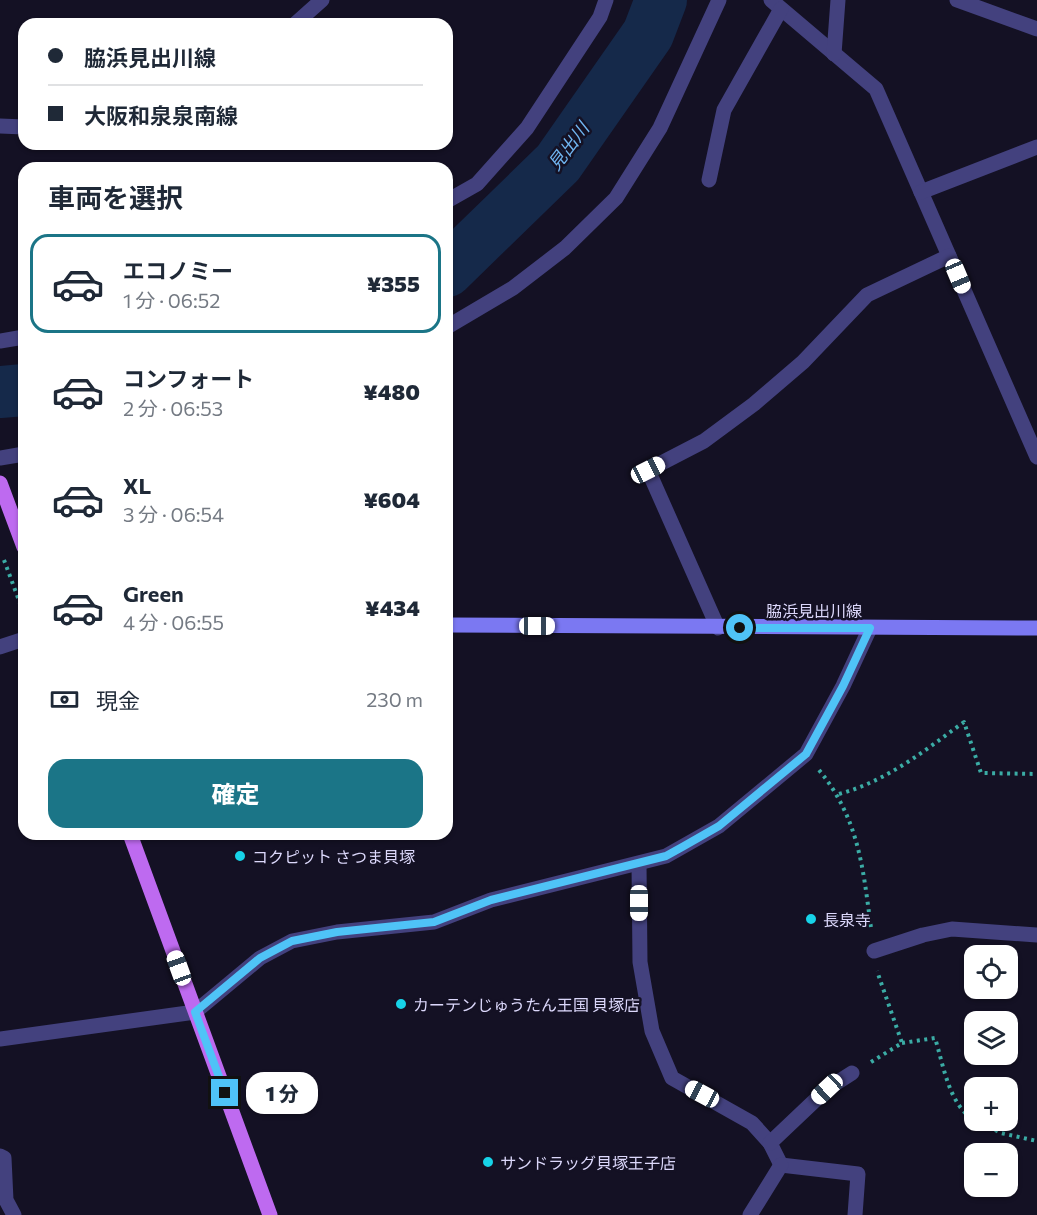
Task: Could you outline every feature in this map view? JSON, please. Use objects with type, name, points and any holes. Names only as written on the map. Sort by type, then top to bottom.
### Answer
[{"type":"main road","points":[[0,483],[18,531]]},
{"type":"main road","points":[[132,840],[270,1215]]},
{"type":"street","points":[[302,18],[322,0]]},
{"type":"street","points":[[453,198],[477,184],[527,128],[600,17],[606,0]]},
{"type":"street","points":[[453,323],[513,288],[556,255],[616,198],[660,128],[719,0]]},
{"type":"street","points":[[834,54],[838,0]]},
{"type":"street","points":[[957,0],[1037,29]]},
{"type":"street","points":[[709,180],[724,110],[776,4],[876,89],[1037,457]]},
{"type":"street","points":[[0,126],[18,126]]},
{"type":"street","points":[[921,192],[1037,147]]},
{"type":"street","points":[[718,628],[648,470],[704,441],[754,404],[803,362],[867,295],[950,256]]},
{"type":"street","points":[[0,341],[18,338]]},
{"type":"street","points":[[0,458],[18,455]]},
{"type":"street","name":"脇浜見出川線","points":[[453,625],[1037,628]]},
{"type":"street","points":[[0,1039],[195,1012],[260,958],[292,941],[337,932],[434,922],[491,900],[666,856],[719,826],[806,754],[843,686],[870,628]]},
{"type":"street","points":[[0,647],[18,641]]},
{"type":"street","points":[[639,864],[640,962],[651,1031],[672,1078],[752,1123],[770,1143],[781,1165]]},
{"type":"street","points":[[874,951],[923,935],[952,929],[1037,935]]},
{"type":"street","points":[[770,1143],[827,1089],[852,1074]]},
{"type":"street","points":[[0,1156],[4,1158],[6,1200],[14,1215]]},
{"type":"street","points":[[750,1215],[781,1165]]},
{"type":"street","points":[[781,1165],[858,1174],[855,1215]]},
{"type":"path","points":[[4,558],[18,597]]},
{"type":"path","points":[[839,795],[859,789],[895,772],[964,722],[981,773],[1037,774]]},
{"type":"path","points":[[806,754],[839,795],[861,856],[876,969],[902,1043]]},
{"type":"path","points":[[852,1074],[902,1043],[935,1038],[952,1094],[964,1111]]},
{"type":"path","points":[[997,1131],[1037,1141]]},
{"type":"waterway","name":"見出川","points":[[453,265],[558,163],[648,34],[661,0]]},
{"type":"waterway","name":"見出川","points":[[0,392],[18,390]]},
{"type":"place","name":"コクピット さつま貝塚","points":[[240,856]]},
{"type":"place","name":"長泉寺","points":[[811,919]]},
{"type":"place","name":"カーテンじゅうたん王国 貝塚店","points":[[401,1004]]},
{"type":"place","name":"サンドラッグ貝塚王子店","points":[[488,1162]]},
{"type":"route","points":[[225,1093],[195,1012],[260,958],[292,941],[337,932],[434,922],[491,900],[666,856],[719,826],[806,754],[843,686],[870,628],[740,628]]}]
